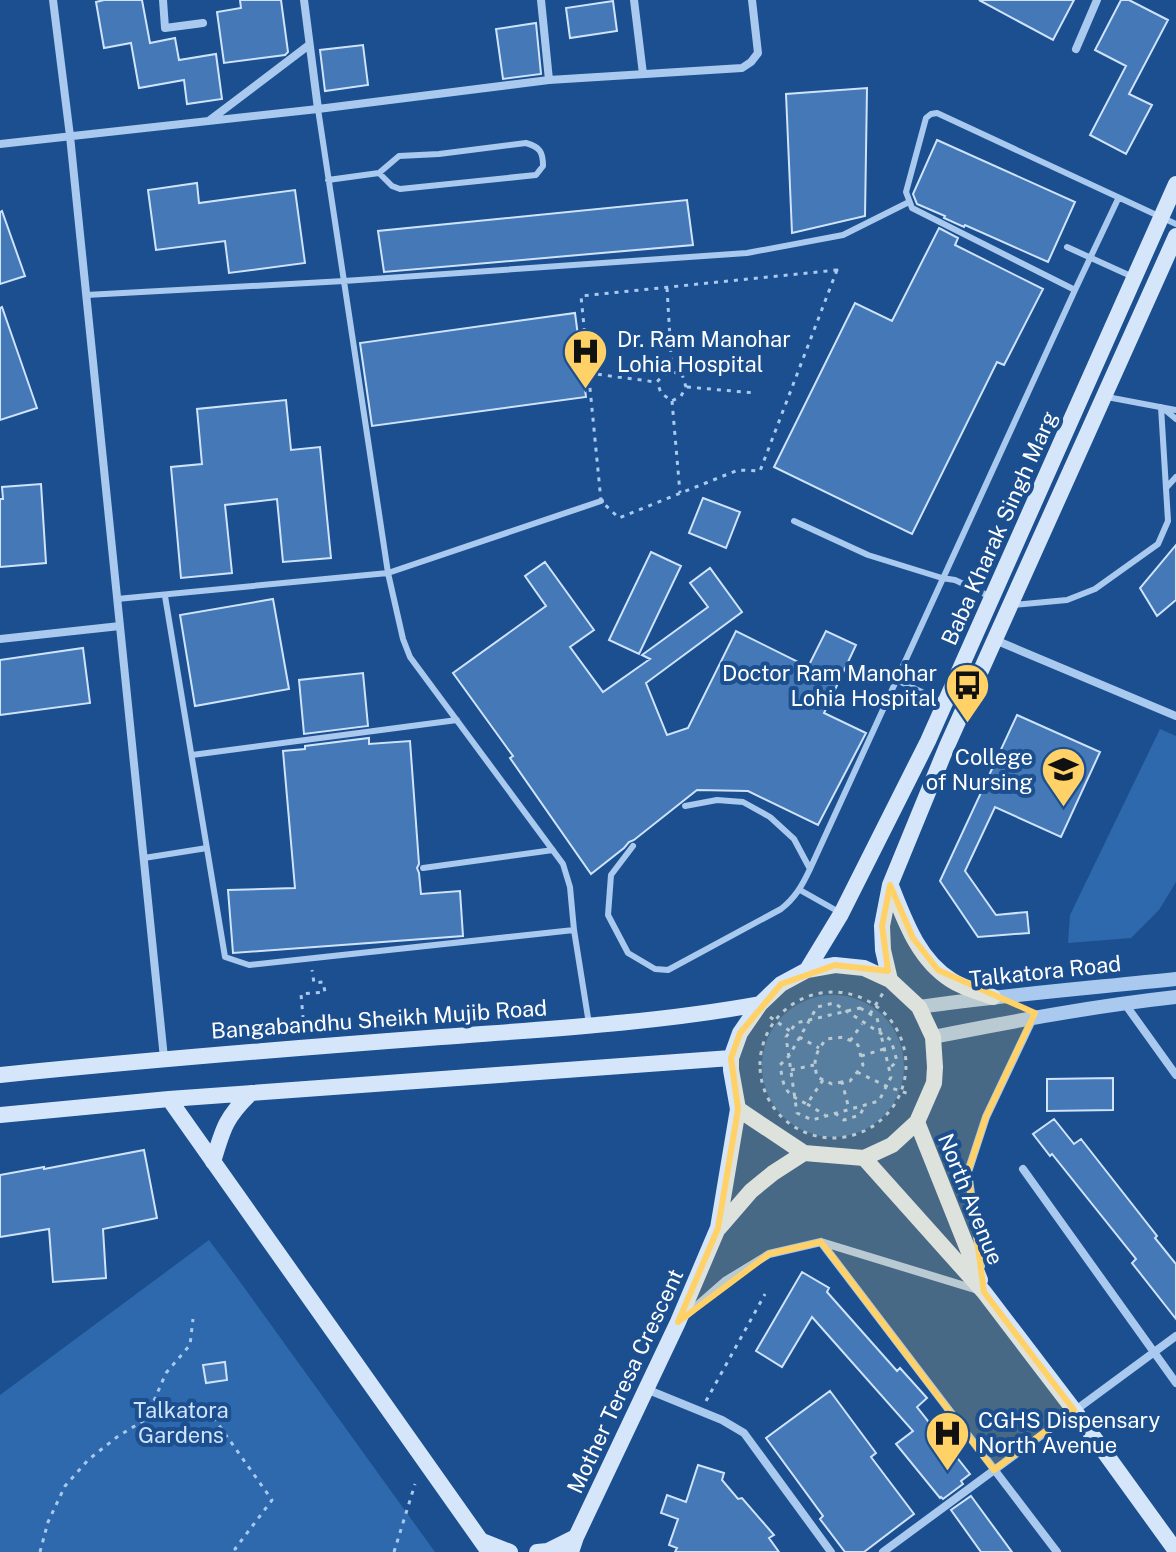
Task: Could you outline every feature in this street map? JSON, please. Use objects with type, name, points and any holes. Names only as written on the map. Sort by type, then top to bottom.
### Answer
[{"type":"main road","name":"Baba Kharak Singh Marg","points":[[807,970],[841,914],[945,704],[1134,277],[1169,220],[1176,184]]},
{"type":"main road","name":"Baba Kharak Singh Marg","points":[[890,980],[883,950],[882,926],[890,885],[947,746],[1176,236]]},
{"type":"main road","points":[[890,885],[926,959],[954,982],[993,997]]},
{"type":"main road","points":[[0,1115],[169,1099],[731,1058],[740,1033],[759,1005],[781,984],[807,970],[835,965],[864,968],[890,980],[919,1007],[933,1037],[934,1083],[917,1122],[892,1145],[864,1158],[804,1153],[738,1109]]},
{"type":"main road","name":"Bangabandhu Sheikh Mujib Road","points":[[0,1075],[164,1058],[589,1025],[759,1005]]},
{"type":"main road","name":"Mother Teresa Crescent","points":[[574,1544],[678,1322],[718,1228],[738,1109],[731,1058]]},
{"type":"main road","points":[[213,1162],[227,1120],[251,1093]]},
{"type":"main road","points":[[169,1099],[485,1546],[510,1552]]},
{"type":"main road","name":"North Avenue","points":[[917,1122],[984,1292]]},
{"type":"main road","name":"Mother Teresa Crescent","points":[[718,1228],[751,1191],[804,1153]]},
{"type":"main road","name":"North Avenue","points":[[864,1158],[984,1292],[1176,1551]]},
{"type":"main road","points":[[537,1552],[574,1544]]},
{"type":"street","points":[[53,0],[70,136],[164,1058]]},
{"type":"street","points":[[163,0],[165,28],[203,23]]},
{"type":"street","points":[[304,0],[318,109]]},
{"type":"street","points":[[541,0],[549,80]]},
{"type":"street","points":[[634,0],[643,74]]},
{"type":"street","points":[[0,144],[549,80],[742,68],[758,53],[752,0]]},
{"type":"street","points":[[1076,49],[1097,0]]},
{"type":"street","points":[[209,121],[309,45]]},
{"type":"street","points":[[0,639],[120,626]]},
{"type":"street","points":[[994,640],[1176,716]]},
{"type":"street","name":"Talkatora Road","points":[[919,1007],[1176,979]]},
{"type":"street","name":"Talkatora Road","points":[[933,1037],[1033,1017],[1176,997]]},
{"type":"street","points":[[1124,1003],[1176,1075]]},
{"type":"street","points":[[678,1322],[725,1281],[769,1254],[821,1242],[984,1292],[968,1172],[986,1117],[1033,1017]]},
{"type":"street","points":[[1023,1169],[1176,1383]]},
{"type":"street","points":[[821,1242],[1057,1552]]},
{"type":"street","points":[[883,1552],[1176,1336]]},
{"type":"street","points":[[646,1389],[733,1425],[744,1433],[831,1552]]},
{"type":"lane","points":[[318,109],[388,573],[403,639],[410,657],[563,864],[570,887],[589,1025]]},
{"type":"lane","points":[[1075,290],[912,208],[906,192],[926,118],[937,113],[1169,220]]},
{"type":"lane","points":[[328,180],[379,173],[399,156],[526,143],[537,147],[543,155],[543,166],[536,175],[400,189],[392,186],[379,173]]},
{"type":"lane","points":[[633,846],[611,875],[608,915],[628,953],[655,969],[668,970],[781,909],[800,890],[1118,199]]},
{"type":"lane","points":[[86,295],[747,253],[843,235],[909,202]]},
{"type":"lane","points":[[1067,247],[1134,277]]},
{"type":"lane","points":[[1104,396],[1176,410]]},
{"type":"lane","points":[[1161,407],[1176,419]]},
{"type":"lane","points":[[1010,606],[1067,600],[1095,589],[1158,544],[1168,521],[1161,407]]},
{"type":"lane","points":[[1166,488],[1176,477]]},
{"type":"lane","points":[[117,599],[388,573],[601,501]]},
{"type":"lane","points":[[794,521],[868,555],[955,580],[991,597]]},
{"type":"lane","points":[[165,596],[225,957],[249,965],[574,930]]},
{"type":"lane","points":[[897,680],[945,704]]},
{"type":"lane","points":[[192,755],[457,720]]},
{"type":"lane","points":[[685,806],[717,800],[743,802],[770,817],[794,839],[810,869]]},
{"type":"lane","points":[[144,858],[207,848]]},
{"type":"lane","points":[[423,868],[553,850]]},
{"type":"lane","points":[[800,890],[841,914]]},
{"type":"path","points":[[837,270],[760,471],[738,470],[619,518],[601,501],[588,373],[581,296],[837,270]]},
{"type":"path","points":[[667,287],[672,372]]},
{"type":"path","points":[[657,382],[663,375],[672,372],[682,374],[686,387],[681,396],[672,401]]},
{"type":"path","points":[[588,373],[657,382]]},
{"type":"path","points":[[657,382],[661,393],[672,401],[680,493]]},
{"type":"path","points":[[686,387],[755,393]]},
{"type":"path","points":[[301,994],[325,992],[323,982],[314,983],[309,958]]},
{"type":"path","points":[[870,1014],[890,980]]},
{"type":"path","points":[[825,992],[852,994],[876,1005],[892,1020],[902,1039],[907,1065],[902,1092],[894,1106],[870,1128],[855,1135],[828,1138],[812,1135],[784,1120],[773,1108],[762,1083],[760,1067],[766,1035],[775,1020],[794,1003],[825,992]]},
{"type":"path","points":[[825,1115],[784,1088],[780,1065],[789,1056],[817,1007],[834,1003],[891,1040],[897,1061],[889,1069]]},
{"type":"path","points":[[759,1005],[790,1031]]},
{"type":"path","points":[[860,1008],[870,1014],[877,1018],[891,1077],[879,1101],[812,1120],[797,1113],[786,1037],[790,1031],[796,1023],[860,1008]]},
{"type":"path","points":[[850,1041],[863,1023]]},
{"type":"path","points":[[799,1037],[819,1048]]},
{"type":"path","points":[[844,1037],[850,1041],[858,1045],[863,1065],[850,1081],[832,1084],[817,1077],[813,1061],[826,1039],[844,1037]]},
{"type":"path","points":[[861,1056],[884,1049]]},
{"type":"path","points":[[791,1070],[814,1065]]},
{"type":"path","points":[[857,1072],[926,1101]]},
{"type":"path","points":[[807,1104],[823,1080]]},
{"type":"path","points":[[842,1082],[849,1109]]},
{"type":"path","points":[[835,1113],[844,1120],[860,1115],[865,1105]]},
{"type":"path","points":[[701,1411],[765,1294]]},
{"type":"path","points":[[146,1419],[166,1373],[190,1345],[193,1319]]},
{"type":"path","points":[[40,1552],[48,1522],[65,1486],[88,1460],[146,1419],[188,1405],[211,1414],[272,1500],[235,1549],[236,1552]]},
{"type":"path","points":[[394,1552],[415,1484]]},
{"type":"highlighted area","points":[[890,885],[913,938],[938,970],[1035,1013],[986,1117],[968,1172],[984,1292],[1074,1410],[994,1470],[821,1242],[769,1254],[678,1322],[718,1228],[738,1109],[731,1058],[740,1033],[781,984],[835,965],[888,971],[882,926]]},
{"type":"green space","points":[[1160,729],[1176,736],[1176,882],[1159,910],[1131,938],[1068,943],[1070,915]]},
{"type":"green space","points":[[833,995],[860,1001],[883,1016],[898,1039],[904,1066],[898,1093],[883,1116],[860,1131],[833,1137],[806,1131],[783,1116],[768,1093],[762,1066],[768,1039],[783,1016],[806,1001]]},
{"type":"green space","name":"Talkatora Gardens","points":[[209,1240],[435,1552],[0,1552],[0,1395]]},
{"type":"building","points":[[142,0],[150,43],[175,38],[179,60],[216,54],[222,99],[187,104],[184,80],[139,88],[131,43],[104,48],[96,2]]},
{"type":"building","points":[[240,0],[281,0],[288,52],[285,55],[224,63],[217,12],[241,8]]},
{"type":"building","points":[[979,0],[1074,0],[1053,40]]},
{"type":"building","points":[[1121,0],[1129,0],[1168,20],[1129,94],[1152,105],[1126,154],[1090,135],[1126,66],[1095,50]]},
{"type":"building","points":[[613,1],[617,31],[570,38],[566,8]]},
{"type":"building","points":[[536,23],[541,74],[503,79],[496,29]]},
{"type":"building","points":[[363,45],[368,85],[325,91],[320,50]]},
{"type":"building","points":[[867,88],[865,216],[792,233],[786,94]]},
{"type":"building","points":[[937,140],[1075,202],[1048,262],[917,204],[913,194]]},
{"type":"building","points":[[197,183],[199,203],[295,190],[305,263],[229,273],[225,241],[156,250],[148,190]]},
{"type":"building","points":[[687,200],[693,245],[384,272],[378,231]]},
{"type":"building","points":[[0,212],[25,276],[0,284]]},
{"type":"building","points":[[939,228],[958,238],[955,245],[1043,289],[1004,365],[997,362],[912,534],[774,467],[855,303],[892,321]]},
{"type":"building","points":[[0,308],[37,408],[0,420]]},
{"type":"building","points":[[575,313],[586,397],[372,426],[360,343]]},
{"type":"building","points":[[286,400],[291,450],[320,447],[331,558],[283,562],[277,499],[225,505],[232,573],[181,578],[171,467],[202,464],[197,409]]},
{"type":"building","points":[[41,484],[46,563],[0,567],[2,487]]},
{"type":"building","points":[[703,498],[740,512],[726,548],[689,533]]},
{"type":"building","points":[[1176,545],[1176,600],[1157,616],[1140,588]]},
{"type":"building","points":[[651,552],[681,566],[639,654],[609,640]]},
{"type":"building","points":[[545,562],[594,630],[570,647],[603,692],[650,659],[642,655],[708,607],[690,583],[710,568],[742,612],[646,683],[667,735],[688,728],[736,631],[808,667],[826,631],[856,645],[824,713],[866,733],[818,825],[748,791],[697,790],[591,874],[510,758],[513,756],[453,673],[546,606],[525,576]]},
{"type":"building","points":[[273,599],[289,689],[195,706],[180,615]]},
{"type":"building","points":[[83,648],[90,703],[0,715],[0,660]]},
{"type":"building","points":[[363,673],[368,726],[304,734],[299,680]]},
{"type":"building","points":[[1017,715],[1100,752],[1061,837],[995,807],[965,871],[996,915],[1027,912],[1029,933],[978,937],[940,881]]},
{"type":"building","points":[[369,738],[369,744],[410,741],[421,894],[460,891],[463,936],[233,953],[228,890],[295,888],[283,751]]},
{"type":"building","points":[[1113,1078],[1113,1110],[1047,1111],[1047,1079]]},
{"type":"building","points":[[1054,1119],[1074,1144],[1081,1139],[1176,1264],[1176,1319],[1132,1263],[1136,1259],[1033,1134]]},
{"type":"building","points":[[144,1150],[157,1218],[103,1229],[106,1278],[53,1282],[49,1229],[0,1237],[0,1175]]},
{"type":"building","points":[[802,1272],[829,1288],[827,1292],[897,1371],[900,1368],[927,1398],[917,1407],[970,1474],[961,1481],[963,1484],[943,1499],[896,1444],[913,1431],[812,1317],[782,1367],[756,1351]]},
{"type":"building","points":[[225,1362],[227,1380],[206,1383],[203,1365]]},
{"type":"building","points":[[830,1391],[876,1453],[871,1457],[914,1514],[864,1552],[845,1552],[820,1519],[823,1516],[766,1438]]},
{"type":"building","points":[[698,1465],[724,1473],[722,1480],[774,1535],[769,1538],[779,1552],[675,1552],[677,1548],[669,1545],[678,1519],[661,1513],[667,1495],[686,1502]]},
{"type":"building","points":[[971,1496],[1012,1552],[981,1552],[951,1510]]},
{"type":"place","name":"Dr. Ram Manohar Lohia Hospital","points":[[586,391]]},
{"type":"place","name":"Doctor Ram Manohar Lohia Hospital","points":[[968,725]]},
{"type":"place","name":"College of Nursing","points":[[1064,809]]},
{"type":"place","name":"CGHS Dispensary North Avenue","points":[[947,1472]]}]
